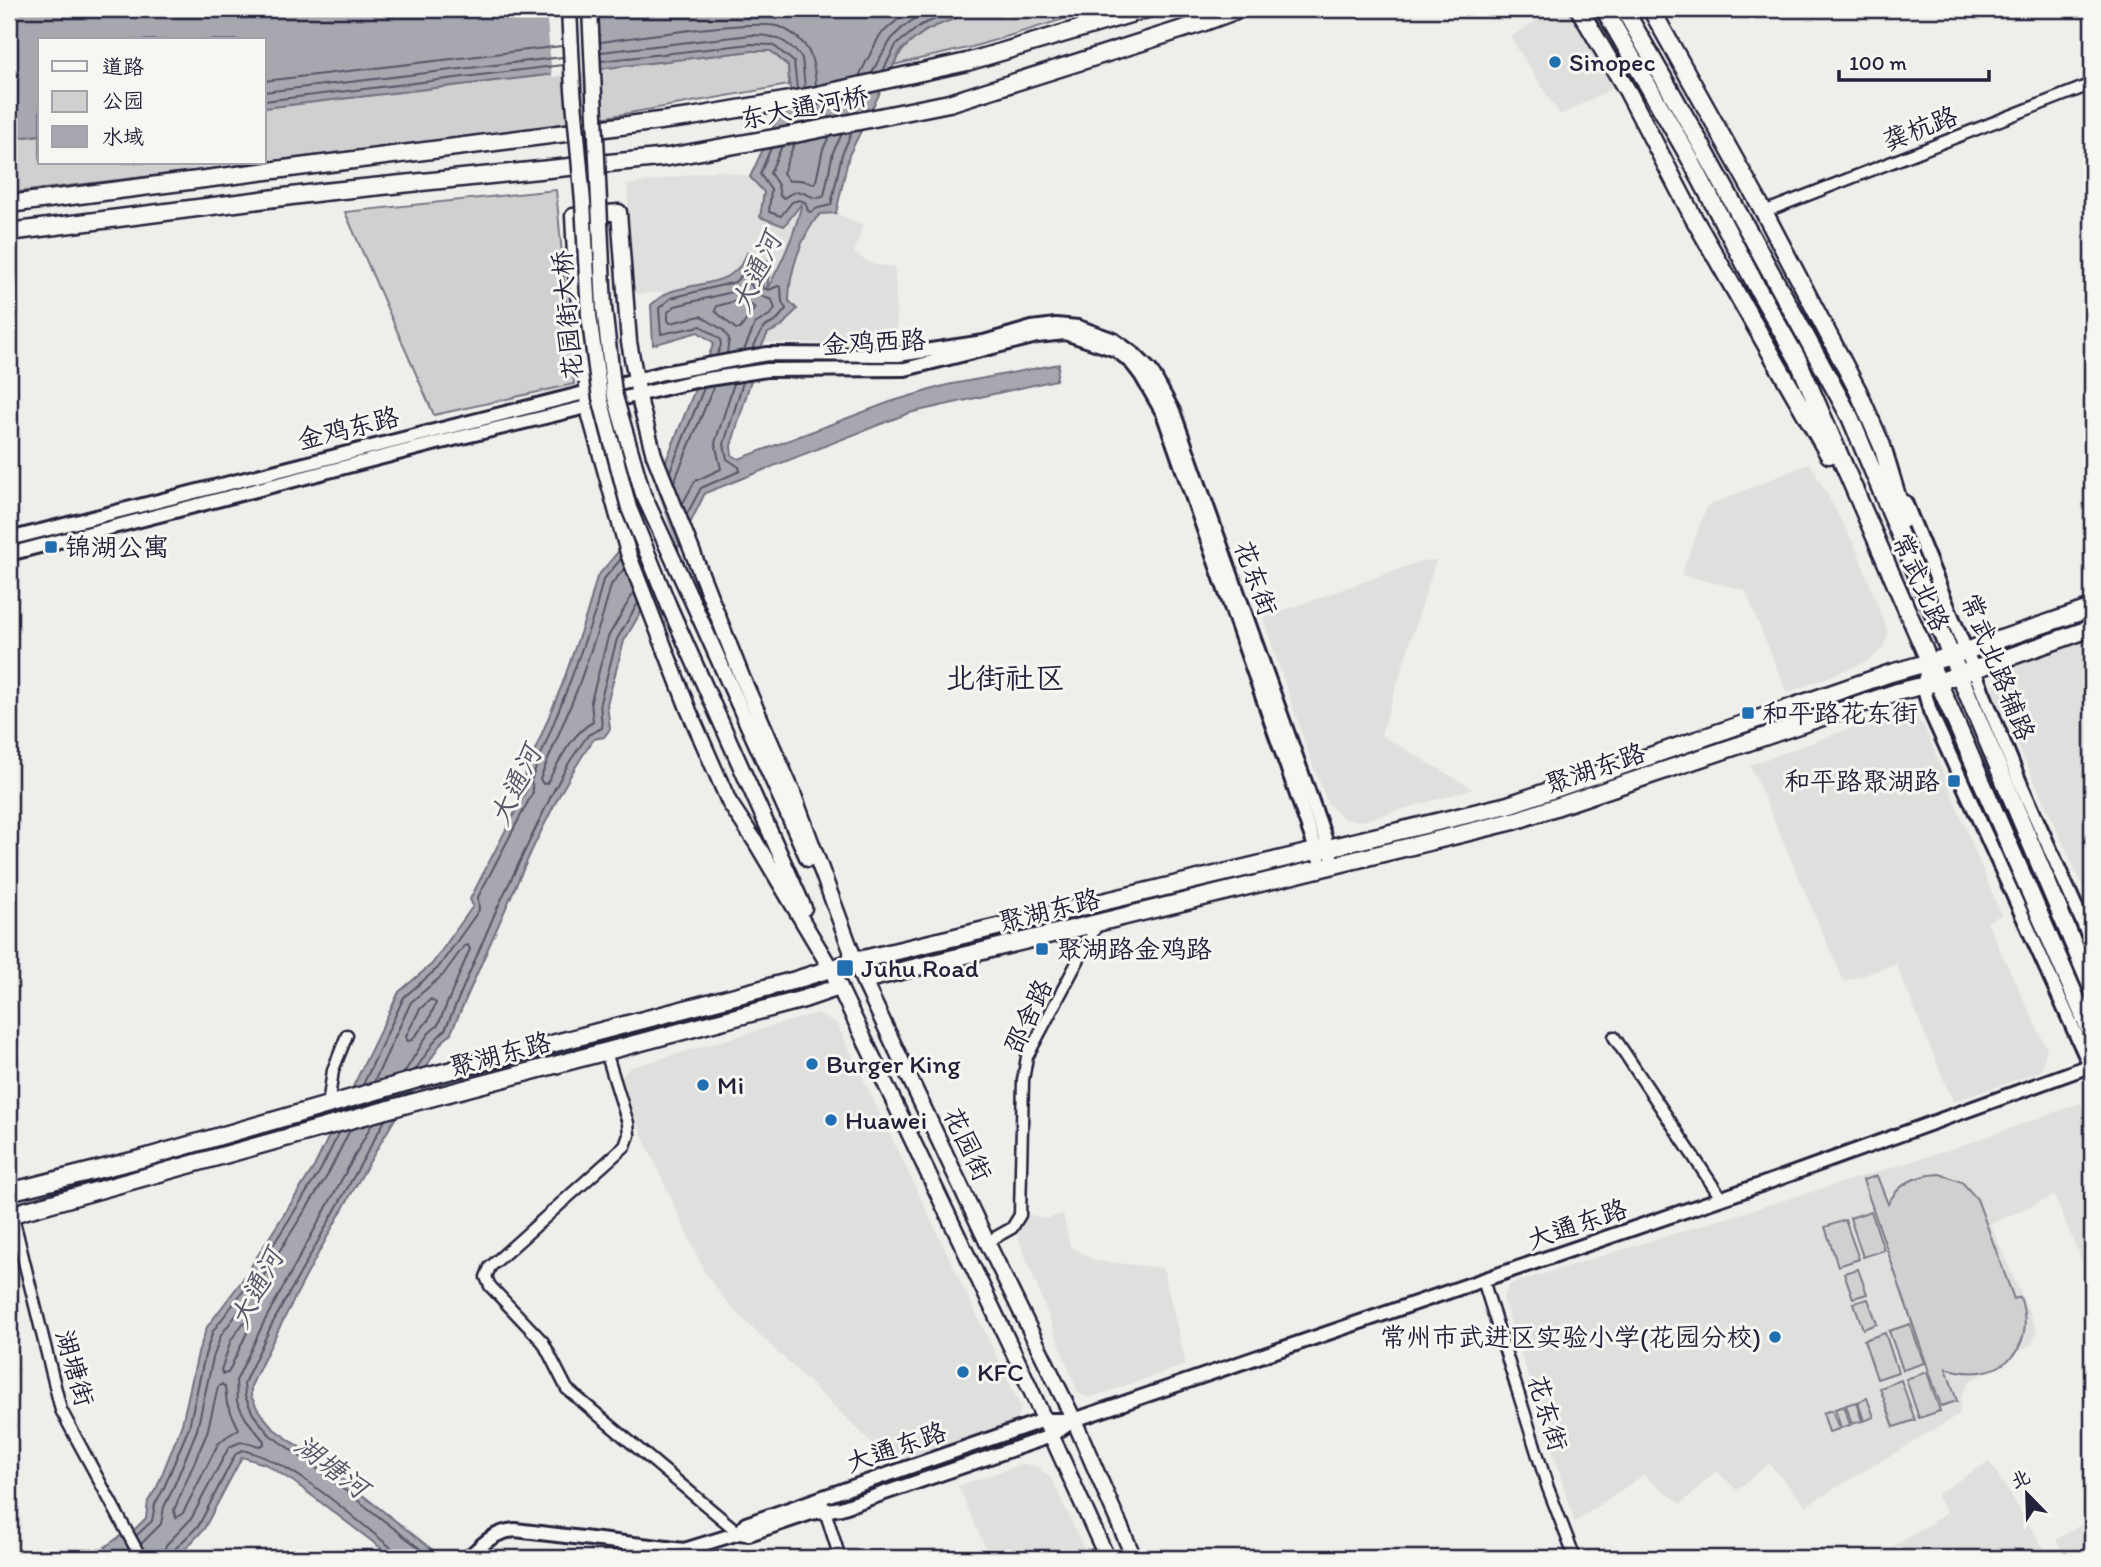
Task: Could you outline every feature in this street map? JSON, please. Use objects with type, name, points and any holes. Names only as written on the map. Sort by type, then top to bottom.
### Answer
[{"type":"main road","name":"花园街大桥","points":[[569,9],[589,315],[600,398],[629,508],[669,606]]},
{"type":"main road","name":"花园街大桥","points":[[590,9],[604,308],[614,393],[643,494],[690,596]]},
{"type":"main road","name":"东大通河桥","points":[[9,204],[691,117],[808,97],[967,62],[1147,9]]},
{"type":"main road","name":"东大通河桥","points":[[9,232],[323,192],[668,157],[785,136],[948,103],[1241,9]]},
{"type":"main road","points":[[1579,9],[1628,92],[1693,217],[1866,520]]},
{"type":"main road","name":"常武北路","points":[[1604,9],[1689,157],[1798,360],[1929,661],[1930,684],[2092,1035]]},
{"type":"main road","name":"常武北路","points":[[1624,9],[1850,417],[1930,606],[1959,654],[2092,988]]},
{"type":"main road","points":[[1651,9],[1764,212],[1858,391],[1882,446],[1930,606]]},
{"type":"main road","points":[[831,969],[729,802],[652,617],[623,539],[588,400],[573,216],[619,212],[625,306],[637,387],[653,454],[686,541],[797,804],[855,961]]},
{"type":"main road","name":"花园街","points":[[690,596],[864,981],[1074,1420],[1133,1558]]},
{"type":"main road","name":"花园街","points":[[669,606],[839,987],[1107,1558]]},
{"type":"main road","name":"聚湖东路","points":[[9,1192],[144,1158],[418,1079],[792,981],[855,961],[1508,805],[2092,608]]},
{"type":"main road","name":"聚湖东路","points":[[11,1214],[411,1103],[804,999],[839,987],[1514,821],[1883,696],[1967,673],[2092,628]]},
{"type":"street","name":"龚杭路","points":[[1764,212],[2092,84]]},
{"type":"street","name":"金鸡西路","points":[[699,365],[768,354],[898,355],[961,346],[1032,328],[1056,325],[1078,327],[1097,337]]},
{"type":"street","name":"金鸡西路","points":[[695,381],[767,370],[905,369],[1037,336],[1065,333],[1097,337]]},
{"type":"street","name":"花东街","points":[[1097,337],[1114,340],[1135,355],[1151,371],[1173,411],[1329,867]]},
{"type":"street","name":"金鸡东路","points":[[9,554],[410,450],[637,387],[699,365]]},
{"type":"street","name":"金鸡东路","points":[[637,387],[695,381]]},
{"type":"street","name":"金鸡东路","points":[[9,539],[588,400]]},
{"type":"street","name":"常武北路辅路","points":[[1850,417],[1882,446],[1959,654]]},
{"type":"street","name":"常武北路辅路","points":[[1967,673],[2019,780],[2092,943]]},
{"type":"street","points":[[1930,684],[1930,711],[2092,1067]]},
{"type":"street","name":"邵舍路","points":[[987,1242],[1012,1228],[1020,1215],[1023,1080],[1027,1057],[1098,923]]},
{"type":"street","points":[[334,1105],[332,1070],[347,1035]]},
{"type":"street","points":[[1614,1037],[1721,1198]]},
{"type":"street","points":[[606,1052],[628,1123],[629,1135],[625,1146],[490,1267],[486,1277],[489,1286],[543,1342],[567,1389],[739,1533]]},
{"type":"street","name":"大通东路","points":[[823,1504],[841,1508],[1051,1436],[1074,1420],[1721,1198],[2092,1067]]},
{"type":"street","name":"湖塘街","points":[[11,1214],[61,1410],[141,1558]]},
{"type":"street","name":"花东街","points":[[1482,1280],[1548,1488],[1576,1558]]},
{"type":"street","name":"大通东路","points":[[468,1558],[491,1537],[503,1531],[515,1530],[684,1550],[739,1533],[749,1534],[811,1513],[823,1504],[1044,1420],[1074,1420]]},
{"type":"street","points":[[823,1504],[840,1558]]},
{"type":"shaded area","points":[[1556,9],[1569,9],[1615,87],[1560,115],[1510,37]]},
{"type":"shaded area","points":[[718,170],[750,177],[863,225],[854,253],[874,265],[895,266],[897,343],[714,343],[667,292],[634,294],[627,185]]},
{"type":"shaded area","points":[[1810,463],[1857,550],[1888,633],[1883,648],[1868,661],[1787,693],[1745,590],[1681,575],[1707,506]]},
{"type":"shaded area","points":[[1436,560],[1381,735],[1473,789],[1362,821],[1344,819],[1328,804],[1263,618],[1421,561]]},
{"type":"shaded area","points":[[2092,639],[2092,906],[1993,691],[1995,677],[2004,670]]},
{"type":"shaded area","points":[[1890,714],[1914,716],[1924,726],[2001,915],[1987,922],[2047,1049],[2041,1071],[1953,1102],[1896,964],[1844,982],[1750,765]]},
{"type":"shaded area","points":[[817,1013],[837,1024],[1021,1407],[1012,1424],[896,1466],[733,1309],[705,1273],[642,1135],[621,1078],[629,1068]]},
{"type":"shaded area","name":"常州市武进区实验小学(花园分校)","points":[[2080,1103],[2092,1131],[2092,1284],[2054,1196],[1990,1224],[2037,1330],[2032,1344],[1969,1382],[1961,1397],[1960,1414],[1806,1506],[1769,1463],[1737,1490],[1716,1471],[1681,1504],[1643,1475],[1575,1522],[1503,1298],[1510,1284],[1955,1148]]},
{"type":"shaded area","points":[[1027,1214],[1045,1219],[1063,1214],[1070,1246],[1096,1261],[1163,1268],[1186,1365],[1089,1398],[1078,1393],[1018,1237]]},
{"type":"shaded area","points":[[1989,1461],[2050,1558],[1875,1558],[1947,1513],[1936,1495]]},
{"type":"shaded area","points":[[1023,1464],[1039,1467],[1053,1481],[1088,1558],[990,1558],[958,1486]]},
{"type":"shaded area","points":[[2092,1518],[2092,1558],[2066,1558],[2056,1540]]},
{"type":"green space","points":[[979,9],[1097,9],[972,47],[893,65],[900,53],[919,35]]},
{"type":"green space","points":[[752,51],[771,51],[788,66],[789,85],[549,127],[266,162],[266,108]]},
{"type":"green space","points":[[38,135],[38,164],[252,164],[9,193],[9,139]]},
{"type":"green space","points":[[556,190],[574,384],[434,415],[345,212]]},
{"type":"green space","points":[[1940,1174],[1962,1182],[1977,1199],[2014,1299],[2020,1297],[2024,1316],[2024,1333],[2019,1348],[2010,1359],[1982,1372],[1946,1368],[1957,1401],[1941,1406],[1863,1180],[1877,1176],[1888,1204],[1897,1191],[1909,1182],[1923,1176]]},
{"type":"green space","points":[[1871,1211],[1884,1250],[1863,1257],[1850,1218]]},
{"type":"green space","points":[[1845,1220],[1859,1259],[1838,1266],[1825,1227]]},
{"type":"green space","points":[[1858,1269],[1867,1294],[1853,1298],[1844,1273]]},
{"type":"green space","points":[[1868,1299],[1877,1324],[1863,1329],[1854,1303]]},
{"type":"green space","points":[[1910,1324],[1924,1363],[1903,1370],[1889,1331]]},
{"type":"green space","points":[[1885,1333],[1898,1372],[1877,1379],[1864,1340]]},
{"type":"green space","points":[[1927,1372],[1940,1411],[1919,1418],[1906,1379]]},
{"type":"green space","points":[[1901,1380],[1915,1420],[1894,1427],[1880,1388]]},
{"type":"green space","points":[[1867,1398],[1874,1417],[1864,1421],[1858,1402]]},
{"type":"green space","points":[[1856,1402],[1862,1421],[1852,1424],[1846,1405]]},
{"type":"green space","points":[[1844,1406],[1850,1425],[1841,1428],[1835,1409]]},
{"type":"green space","points":[[1832,1410],[1839,1429],[1829,1432],[1823,1413]]},
{"type":"water","name":"大通河","points":[[9,9],[979,9],[926,30],[901,50],[849,155],[836,213],[820,214],[802,243],[794,267],[789,301],[797,309],[781,327],[768,333],[761,347],[731,446],[732,455],[739,459],[890,402],[947,385],[1059,364],[1056,380],[909,413],[705,493],[678,548],[624,641],[607,704],[610,729],[604,737],[594,739],[560,794],[531,852],[450,1035],[441,1043],[341,1212],[251,1386],[251,1396],[258,1410],[274,1429],[443,1558],[394,1558],[294,1482],[265,1464],[242,1457],[204,1529],[177,1558],[101,1558],[108,1553],[105,1547],[130,1529],[135,1529],[146,1518],[148,1501],[157,1487],[182,1424],[198,1353],[207,1327],[241,1282],[314,1167],[399,992],[432,964],[473,906],[470,899],[527,789],[522,782],[562,685],[597,577],[639,527],[714,343],[698,332],[653,345],[651,305],[667,293],[725,277],[734,272],[747,253],[771,262],[767,289],[783,258],[802,203],[784,226],[760,217],[764,192],[750,177],[790,91],[788,66],[771,51],[752,51],[266,108],[266,38],[38,38],[38,135],[9,139]]},
{"type":"pier","points":[[546,9],[596,9],[600,72],[552,77]]},
{"type":"pier","points":[[654,481],[679,553],[647,607],[623,540],[636,525]]},
{"type":"place","name":"Sinopec","points":[[1555,62]]},
{"type":"place","name":"锦湖公寓","points":[[51,547]]},
{"type":"place","name":"和平路花东街","points":[[1748,713]]},
{"type":"place","name":"和平路聚湖路","points":[[1954,781]]},
{"type":"place","name":"聚湖路金鸡路","points":[[1042,949]]},
{"type":"place","name":"Juhu Road","points":[[845,968]]},
{"type":"place","name":"Burger King","points":[[812,1064]]},
{"type":"place","name":"Mi","points":[[703,1085]]},
{"type":"place","name":"Huawei","points":[[831,1120]]},
{"type":"place","name":"常州市武进区实验小学(花园分校)","points":[[1775,1337]]},
{"type":"place","name":"KFC","points":[[963,1372]]},
{"type":"district","name":"北街社区","points":[[1005,677]]},
{"type":"water label","name":"湖塘河","points":[[332,1466]]}]
